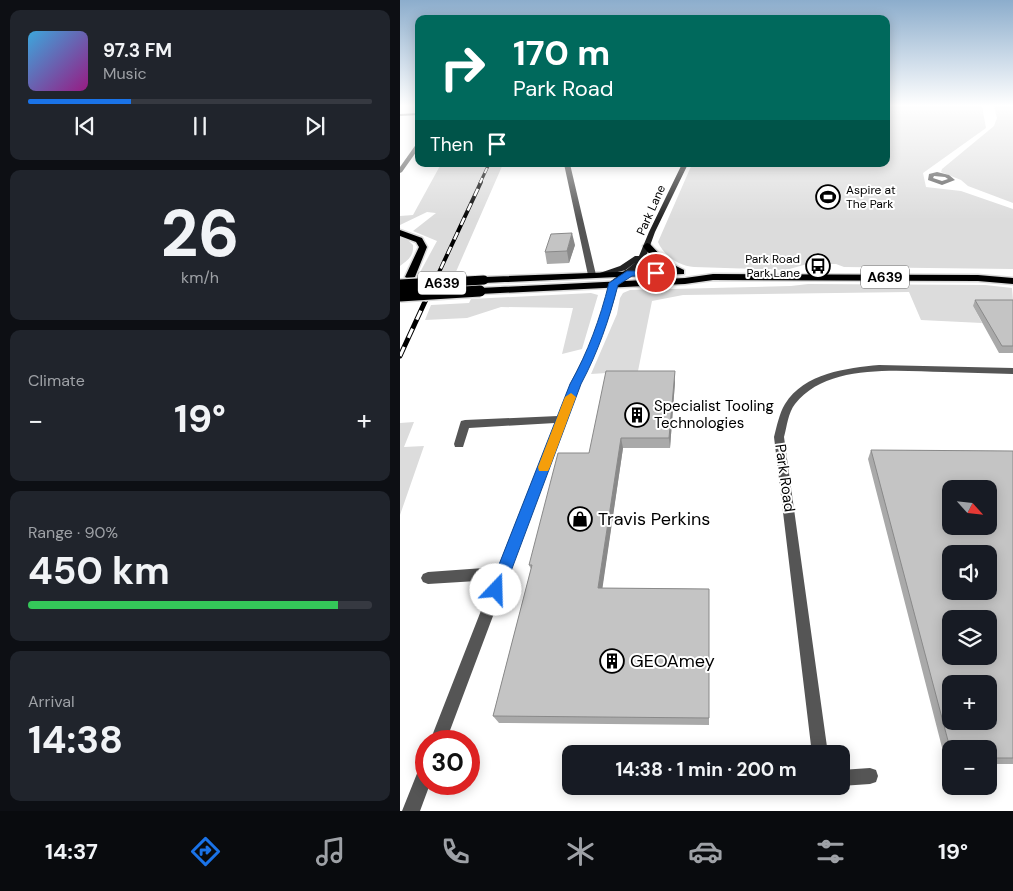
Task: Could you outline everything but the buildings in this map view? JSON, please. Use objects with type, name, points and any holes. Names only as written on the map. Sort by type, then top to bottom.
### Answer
[{"type":"main road","name":"Park Lane","points":[[614,283],[639,265],[684,167]]},
{"type":"main road","points":[[400,233],[419,240],[423,247],[410,277]]},
{"type":"main road","points":[[596,274],[629,265],[646,249],[663,263],[685,274]]},
{"type":"main road","name":"A639","points":[[400,285],[630,273],[685,274],[713,277]]},
{"type":"main road","name":"A639","points":[[400,296],[713,277],[978,278],[1013,281]]},
{"type":"street","points":[[400,171],[415,150]]},
{"type":"street","points":[[400,157],[411,156]]},
{"type":"street","points":[[568,167],[596,274]]},
{"type":"street","points":[[442,730],[575,384],[586,365],[604,323],[614,283]]},
{"type":"street","name":"Park Road","points":[[819,745],[779,437],[785,414],[792,402],[818,382],[855,371],[909,369],[1013,371]]},
{"type":"street","points":[[459,444],[466,424],[562,419]]},
{"type":"street","points":[[428,578],[503,573]]},
{"type":"street","points":[[850,777],[870,776]]},
{"type":"street","points":[[412,811],[418,795]]},
{"type":"shaded area","name":"Aspire at The Park","points":[[890,144],[964,144],[923,173],[926,187],[961,191],[1013,209],[1013,269],[844,267],[836,264],[807,264],[786,270],[694,267],[683,265],[668,256],[658,242],[691,167],[890,167]]},
{"type":"shaded area","points":[[972,144],[1013,144],[1013,203],[968,186],[961,180],[941,172],[942,169]]},
{"type":"shaded area","points":[[439,167],[502,167],[455,274],[418,276],[437,241],[413,231],[436,213],[427,212],[400,225],[400,216],[413,215]]},
{"type":"shaded area","points":[[400,237],[408,240],[413,245],[413,252],[406,262],[400,266]]},
{"type":"shaded area","points":[[808,284],[985,285],[1012,288],[1013,300],[973,306],[982,323],[921,320],[909,292],[683,295],[652,301],[638,371],[591,374],[617,314],[620,298],[623,293],[630,290]]},
{"type":"shaded area","points":[[591,293],[598,295],[582,349],[562,354],[573,308],[501,307],[467,318],[425,320],[431,305],[469,303],[471,299]]},
{"type":"shaded area","points":[[414,422],[404,447],[424,446],[400,515],[400,423]]},
{"type":"railway","points":[[480,183],[488,167]]},
{"type":"railway","points":[[434,283],[481,182]]},
{"type":"railway","points":[[400,356],[434,282]]},
{"type":"slow traffic","points":[[544,467],[571,397]]},
{"type":"place","name":"Aspire at The Park","points":[[828,197]]},
{"type":"place","name":"Park Road Park Lane","points":[[818,266]]},
{"type":"place","name":"Specialist Tooling Technologies","points":[[637,415]]},
{"type":"place","name":"Travis Perkins","points":[[580,519]]},
{"type":"place","name":"GEOAmey","points":[[612,661]]},
{"type":"route","points":[[496,590],[575,384],[586,365],[604,323],[614,283],[630,273],[656,273]]}]
